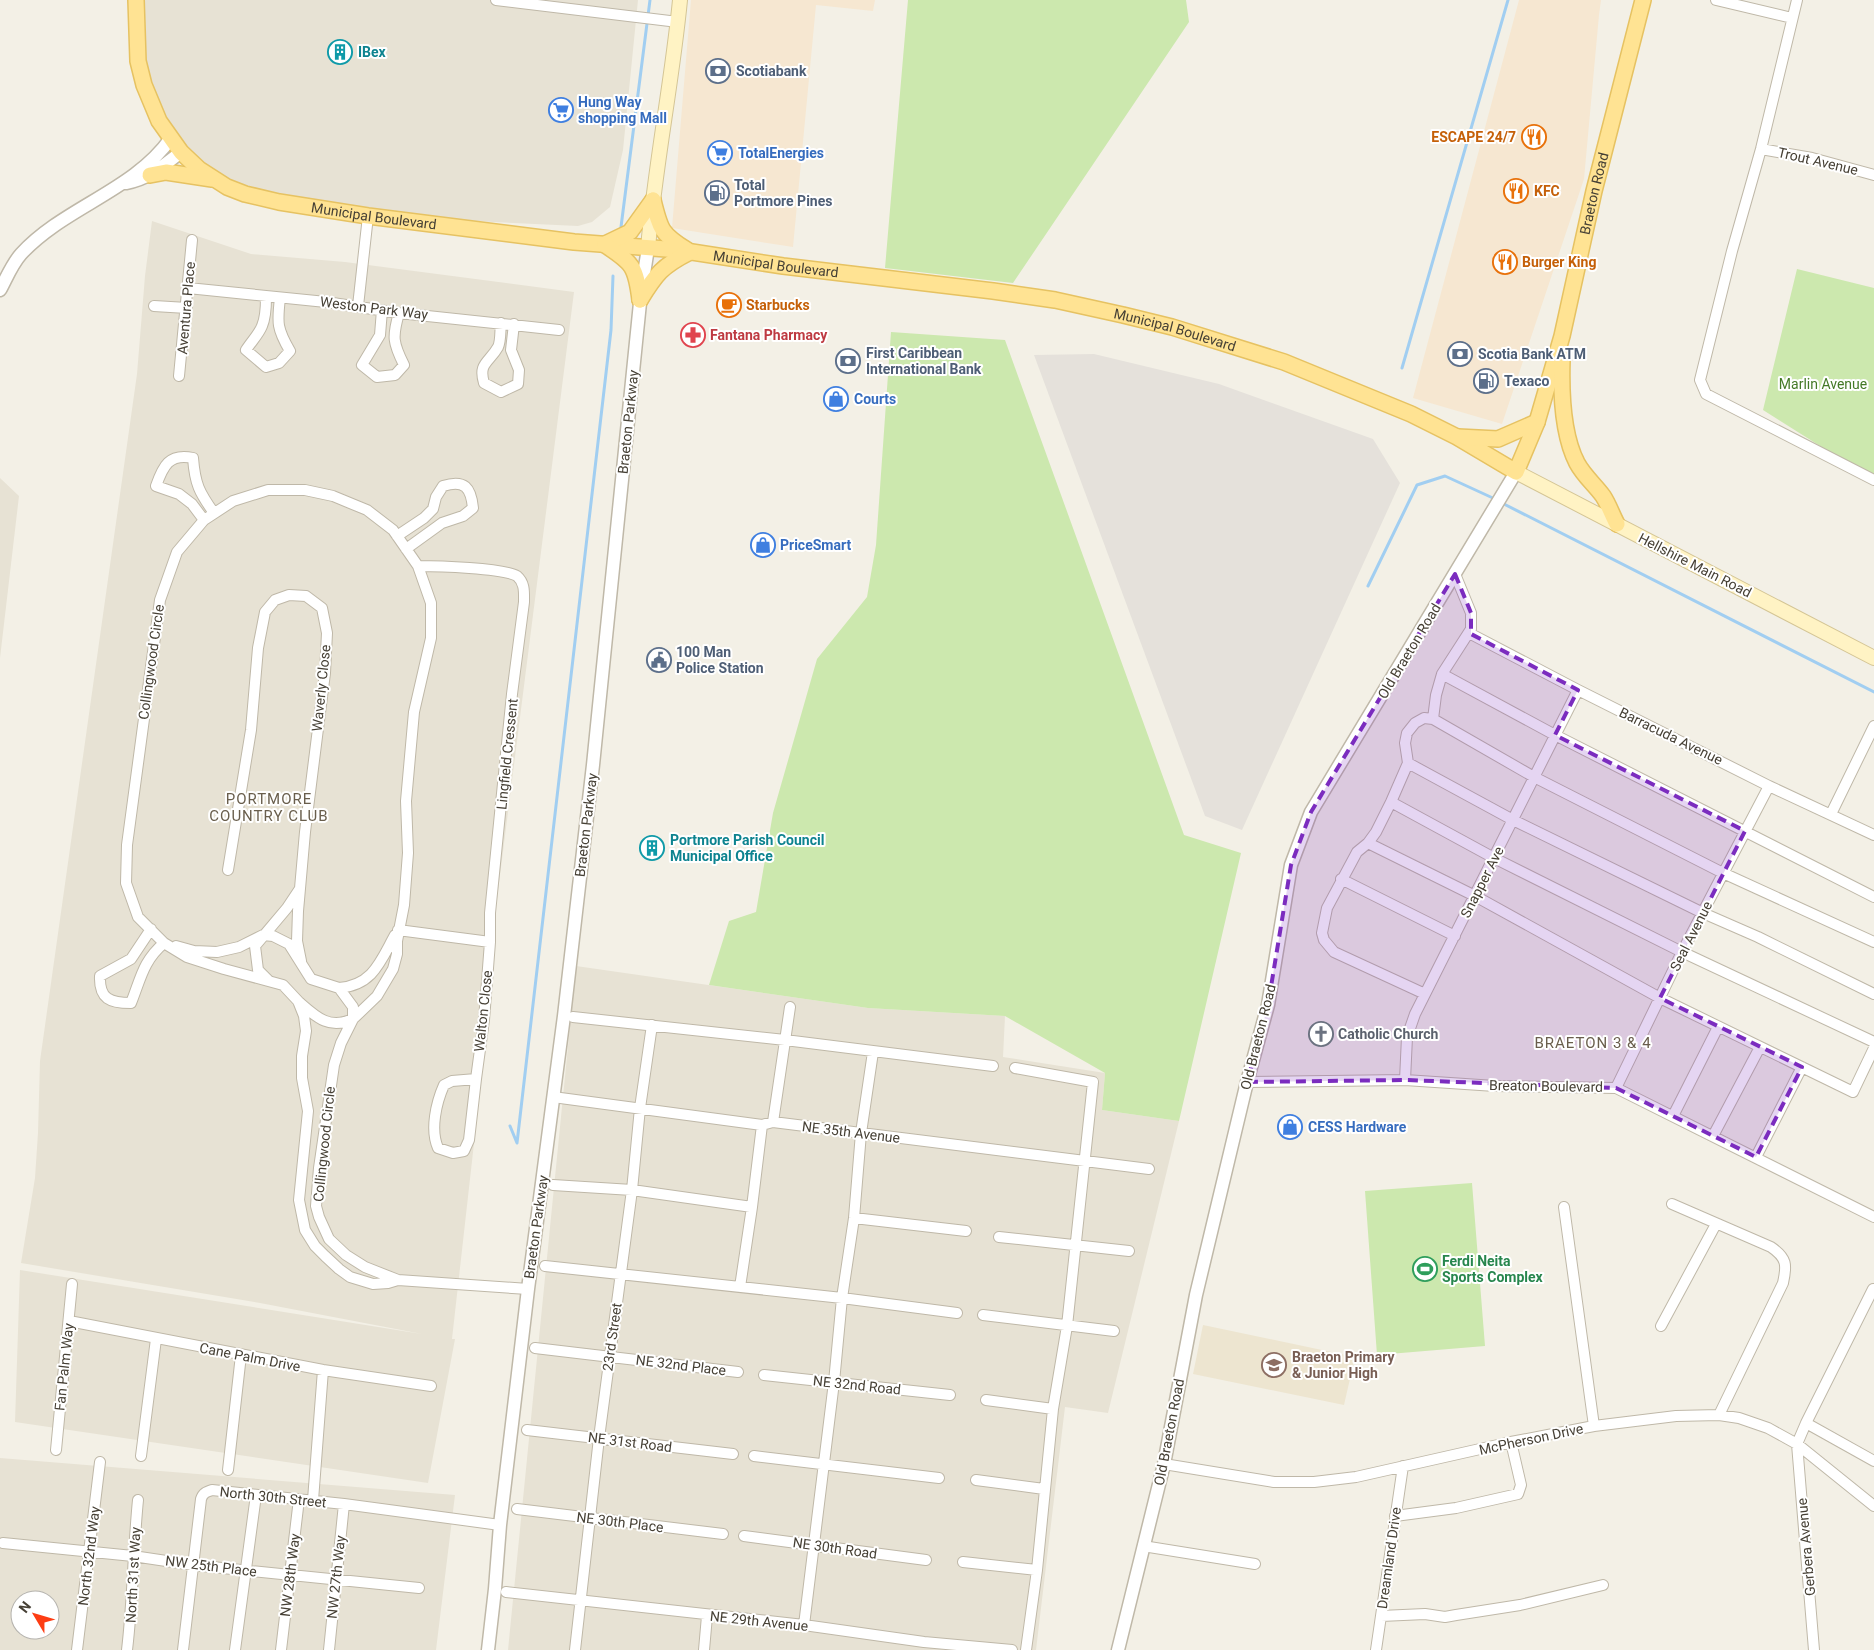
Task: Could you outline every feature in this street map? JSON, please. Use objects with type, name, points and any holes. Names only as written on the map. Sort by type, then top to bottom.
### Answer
[{"type":"main road","name":"Municipal Boulevard","points":[[136,0],[138,61],[144,85],[159,121],[181,152],[198,169],[214,180],[245,194],[279,202],[368,216],[574,242],[690,252],[784,266],[1055,300],[1123,315],[1172,327],[1284,362],[1411,414],[1457,437],[1512,478]]},
{"type":"main road","name":"Braeton Parkway","points":[[648,248],[680,0]]},
{"type":"main road","name":"Braeton Road","points":[[1512,478],[1537,422],[1562,336],[1594,191],[1643,0]]},
{"type":"main road","points":[[150,175],[166,172],[214,180]]},
{"type":"main road","points":[[640,300],[637,275],[631,264],[604,244],[630,232],[653,200]]},
{"type":"main road","points":[[640,300],[661,270],[690,252],[665,235],[659,224],[653,200]]},
{"type":"main road","points":[[1562,336],[1561,389],[1568,432],[1576,461],[1587,478],[1604,497],[1617,524]]},
{"type":"main road","points":[[1457,437],[1498,438],[1537,422]]},
{"type":"main road","name":"Hellshire Main Road","points":[[1512,478],[1617,524],[1874,658]]},
{"type":"street","points":[[496,0],[564,4],[650,20],[678,22]]},
{"type":"street","points":[[1716,0],[1792,18]]},
{"type":"street","points":[[1796,0],[1761,149],[1700,380],[1706,394],[1874,480]]},
{"type":"street","points":[[0,290],[20,255],[37,239],[85,204],[122,184],[163,150],[171,138]]},
{"type":"street","name":"Trout Avenue","points":[[1761,149],[1812,158],[1874,175]]},
{"type":"street","points":[[122,184],[137,181],[150,175],[181,152]]},
{"type":"street","points":[[358,306],[368,216]]},
{"type":"street","name":"Aventura Place","points":[[179,376],[192,240]]},
{"type":"street","name":"Braeton Parkway","points":[[488,1650],[500,1525],[528,1289],[593,765],[640,300],[648,248]]},
{"type":"street","name":"Weston Park Way","points":[[188,288],[559,330]]},
{"type":"street","points":[[266,296],[265,316],[262,327],[246,350],[266,367],[280,363],[290,350],[281,336],[277,320],[280,298]]},
{"type":"street","points":[[154,306],[187,308]]},
{"type":"street","points":[[382,310],[380,335],[362,365],[377,377],[395,375],[404,365],[394,345],[395,327],[399,313]]},
{"type":"street","points":[[501,323],[499,346],[486,362],[481,373],[484,383],[501,392],[518,384],[519,370],[511,350],[514,324]]},
{"type":"street","points":[[204,520],[192,504],[179,494],[156,486],[160,473],[170,460],[183,456],[193,458],[194,475],[198,489],[214,513]]},
{"type":"street","name":"Old Braeton Road","points":[[1118,1650],[1164,1464],[1196,1295],[1247,1082],[1268,1005],[1291,865],[1311,812],[1512,478]]},
{"type":"street","points":[[397,536],[424,518],[433,509],[436,497],[443,486],[451,483],[464,484],[471,492],[473,508],[463,516],[442,523],[406,549]]},
{"type":"street","name":"Collingwood Circle","points":[[268,490],[305,490],[333,496],[367,510],[393,530],[418,566],[431,602],[431,638],[414,712],[406,801],[408,853],[404,905],[398,930],[396,954],[393,969],[377,996],[352,1019],[334,1064],[319,1168],[316,1206],[324,1231],[329,1239],[346,1255],[365,1267],[398,1280],[373,1284],[350,1277],[324,1256],[305,1230],[299,1200],[308,1111],[302,1078],[302,1056],[306,1031],[304,1016],[298,1001],[283,985],[187,957],[164,943],[138,917],[126,883],[128,845],[151,658],[160,600],[177,552],[204,520],[214,513],[233,501],[268,490]]},
{"type":"street","name":"Lingfield Cressent","points":[[418,566],[448,566],[497,571],[516,576],[525,587],[490,913],[490,942]]},
{"type":"street","points":[[1433,719],[1436,695],[1442,674],[1471,629],[1471,614],[1455,574]]},
{"type":"street","name":"Waverly Close","points":[[228,870],[251,730],[258,648],[264,612],[274,600],[288,595],[306,596],[322,608],[327,634],[325,673],[300,887],[297,941],[301,961]]},
{"type":"street","name":"Barracuda Avenue","points":[[1469,633],[1769,786],[1874,835]]},
{"type":"street","points":[[1442,674],[1555,735],[1874,897]]},
{"type":"street","name":"Snapper Ave","points":[[1405,1080],[1407,1037],[1415,1014],[1578,690]]},
{"type":"street","points":[[1425,994],[1342,957],[1328,946],[1322,933],[1327,908],[1341,879],[1357,852],[1368,843],[1376,832],[1408,763],[1405,744],[1407,733],[1415,723],[1424,718],[1433,719],[1534,777],[1723,873],[1874,942]]},
{"type":"street","points":[[1831,814],[1874,726]]},
{"type":"street","points":[[1408,763],[1513,820],[1874,994]]},
{"type":"street","name":"Seal Avenue","points":[[1616,1088],[1682,952],[1769,786]]},
{"type":"street","points":[[1391,802],[1494,858],[1682,952],[1874,1042]]},
{"type":"street","points":[[1368,843],[1475,896],[1660,998],[1853,1092],[1874,1048]]},
{"type":"street","points":[[1341,879],[1455,936]]},
{"type":"street","name":"Waverly Close","points":[[263,935],[287,908],[300,887]]},
{"type":"street","points":[[152,930],[131,958],[100,976],[100,985],[105,998],[116,1003],[131,1003],[145,965],[149,958],[164,943],[194,951],[217,952],[240,947],[263,935],[273,936],[289,944],[311,979],[339,988],[352,1007],[352,1019],[335,1024],[320,1018],[298,1001]]},
{"type":"street","points":[[398,930],[490,942]]},
{"type":"street","name":"Collingwood Circle","points":[[339,988],[350,988],[365,981],[384,956],[398,930]]},
{"type":"street","name":"Collingwood Circle","points":[[263,935],[255,946],[256,960],[258,970],[269,981]]},
{"type":"street","name":"Walton Close","points":[[476,1079],[452,1080],[444,1085],[438,1098],[434,1139],[438,1148],[452,1153],[464,1152],[470,1140],[484,1020],[490,942]]},
{"type":"street","points":[[773,1122],[790,1006]]},
{"type":"street","points":[[573,1017],[785,1040],[993,1066]]},
{"type":"street","name":"23rd Street","points":[[575,1650],[609,1356],[652,1025]]},
{"type":"street","points":[[1674,1116],[1718,1026]]},
{"type":"street","points":[[1713,1136],[1760,1047]]},
{"type":"street","points":[[804,1625],[834,1382],[842,1298],[854,1218],[861,1133],[873,1052]]},
{"type":"street","points":[[1015,1068],[1093,1082],[1067,1326],[1053,1409],[1037,1570],[1026,1650]]},
{"type":"street","points":[[1756,1157],[1802,1068]]},
{"type":"street","name":"Breaton Boulevard","points":[[1247,1082],[1405,1080],[1496,1086],[1616,1088],[1874,1217]]},
{"type":"street","name":"NE 35th Avenue","points":[[553,1097],[762,1125],[773,1122],[1148,1169]]},
{"type":"street","points":[[740,1286],[762,1125]]},
{"type":"street","points":[[553,1185],[632,1190],[752,1207]]},
{"type":"street","points":[[1672,1204],[1771,1247],[1780,1254],[1786,1267],[1783,1283],[1718,1415]]},
{"type":"street","points":[[1564,1207],[1594,1426]]},
{"type":"street","points":[[854,1218],[966,1231]]},
{"type":"street","points":[[1661,1326],[1716,1224]]},
{"type":"street","points":[[999,1236],[1129,1251]]},
{"type":"street","points":[[545,1266],[740,1286],[957,1313]]},
{"type":"street","points":[[398,1280],[528,1289]]},
{"type":"street","name":"Fan Palm Way","points":[[56,1450],[72,1284]]},
{"type":"street","points":[[1797,1444],[1872,1289]]},
{"type":"street","points":[[983,1315],[1114,1331]]},
{"type":"street","name":"Cane Palm Drive","points":[[69,1321],[323,1370],[432,1386]]},
{"type":"street","points":[[142,1456],[156,1339]]},
{"type":"street","name":"NE 32nd Place","points":[[535,1348],[738,1372]]},
{"type":"street","points":[[228,1470],[241,1354]]},
{"type":"street","points":[[313,1500],[323,1370]]},
{"type":"street","name":"NE 32nd Road","points":[[764,1375],[950,1396]]},
{"type":"street","points":[[986,1400],[1053,1409]]},
{"type":"street","name":"McPherson Drive","points":[[1164,1464],[1274,1482],[1314,1482],[1356,1477],[1511,1442],[1594,1426],[1676,1416],[1718,1415],[1739,1418],[1768,1428],[1797,1444],[1874,1506]]},
{"type":"street","points":[[1806,1423],[1874,1461]]},
{"type":"street","name":"NE 31st Road","points":[[526,1430],[733,1454]]},
{"type":"street","points":[[1395,1516],[1456,1508],[1518,1494],[1521,1485],[1511,1442]]},
{"type":"street","name":"Gerbera Avenue","points":[[1797,1444],[1814,1650]]},
{"type":"street","points":[[754,1456],[939,1478]]},
{"type":"street","name":"North 32nd Way","points":[[77,1650],[100,1462]]},
{"type":"street","name":"Dreamland Drive","points":[[1376,1650],[1403,1466]]},
{"type":"street","points":[[976,1480],[1044,1489]]},
{"type":"street","name":"North 30th Street","points":[[183,1650],[201,1498],[205,1492],[212,1490],[313,1500],[500,1525]]},
{"type":"street","points":[[235,1650],[256,1495]]},
{"type":"street","name":"NW 28th Way","points":[[281,1650],[299,1499]]},
{"type":"street","name":"North 31st Way","points":[[127,1650],[131,1617],[133,1556],[138,1500]]},
{"type":"street","name":"NW 27th Way","points":[[328,1650],[344,1504]]},
{"type":"street","name":"NE 30th Place","points":[[517,1509],[723,1534]]},
{"type":"street","name":"NE 30th Road","points":[[744,1536],[926,1560]]},
{"type":"street","name":"NW 25th Place","points":[[3,1544],[89,1551],[245,1571],[419,1588]]},
{"type":"street","points":[[1143,1546],[1255,1564]]},
{"type":"street","points":[[963,1562],[1037,1570]]},
{"type":"street","points":[[1381,1616],[1425,1614],[1445,1617],[1520,1605],[1603,1585]]},
{"type":"street","name":"NE 29th Avenue","points":[[506,1592],[707,1616],[804,1625],[924,1646],[1012,1650]]},
{"type":"street","points":[[704,1650],[707,1616]]},
{"type":"highlighted area","points":[[1455,574],[1471,613],[1471,634],[1578,690],[1555,735],[1745,831],[1660,998],[1802,1067],[1756,1157],[1616,1088],[1405,1080],[1247,1082],[1268,1005],[1291,865],[1311,812]]},
{"type":"shaded area","points":[[136,0],[638,0],[623,150],[610,207],[592,222],[578,226],[368,216],[214,180],[151,104]]},
{"type":"shaded area","points":[[691,0],[875,0],[873,11],[816,5],[793,247],[672,228]]},
{"type":"shaded area","points":[[1519,0],[1601,0],[1584,179],[1502,424],[1413,398]]},
{"type":"shaded area","name":"PORTMORE COUNTRY CLUB","points":[[152,221],[251,254],[345,262],[574,292],[483,1009],[489,1010],[452,1339],[455,1339],[428,1483],[15,1422],[20,1270],[422,1334],[260,1303],[21,1263],[35,1178],[40,1061],[137,374],[145,276]]},
{"type":"shaded area","points":[[1094,354],[1219,384],[1373,439],[1400,483],[1242,830],[1205,816],[1034,355]]},
{"type":"shaded area","points":[[0,478],[19,496],[0,658]]},
{"type":"shaded area","points":[[576,966],[868,1008],[1005,1016],[1003,1057],[1105,1073],[1102,1110],[1179,1121],[1108,1413],[1065,1407],[1036,1650],[508,1650]]},
{"type":"shaded area","name":"Braeton Primary & Junior High","points":[[1203,1325],[1355,1357],[1344,1405],[1193,1374]]},
{"type":"shaded area","points":[[0,1458],[455,1495],[436,1650],[0,1650]]},
{"type":"green space","points":[[908,0],[1186,0],[1189,22],[1013,283],[885,268]]},
{"type":"green space","name":"Marlin Avenue","points":[[1797,269],[1874,288],[1874,480],[1763,410]]},
{"type":"green space","points":[[891,332],[1005,340],[1184,835],[1241,853],[1179,1121],[1102,1110],[1105,1073],[1005,1016],[868,1008],[709,985],[729,921],[756,912],[773,813],[817,659],[867,597],[876,545]]},
{"type":"green space","name":"Ferdi Neita Sports Complex","points":[[1472,1183],[1485,1346],[1377,1355],[1365,1191]]},
{"type":"waterway","points":[[621,227],[650,0]]},
{"type":"waterway","points":[[1402,368],[1508,0]]},
{"type":"waterway","points":[[510,1126],[517,1143],[611,330],[613,276]]},
{"type":"waterway","points":[[1368,586],[1417,485],[1445,476],[1495,499]]},
{"type":"waterway","points":[[1500,502],[1874,692]]},
{"type":"place","name":"IBex","points":[[340,52]]},
{"type":"place","name":"Scotiabank","points":[[718,71]]},
{"type":"place","name":"Hung Way shopping Mall","points":[[561,110]]},
{"type":"place","name":"ESCAPE 24/7","points":[[1534,137]]},
{"type":"place","name":"TotalEnergies","points":[[720,153]]},
{"type":"place","name":"KFC","points":[[1516,191]]},
{"type":"place","name":"Total Portmore Pines","points":[[717,193]]},
{"type":"place","name":"Burger King","points":[[1505,262]]},
{"type":"place","name":"Starbucks","points":[[729,305]]},
{"type":"place","name":"Fantana Pharmacy","points":[[693,335]]},
{"type":"place","name":"Scotia Bank ATM","points":[[1460,354]]},
{"type":"place","name":"First Caribbean International Bank","points":[[848,361]]},
{"type":"place","name":"Texaco","points":[[1486,381]]},
{"type":"place","name":"Courts","points":[[836,399]]},
{"type":"place","name":"PriceSmart","points":[[763,545]]},
{"type":"place","name":"100 Man Police Station","points":[[659,660]]},
{"type":"place","name":"Portmore Parish Council Municipal Office","points":[[652,848]]},
{"type":"place","name":"Catholic Church","points":[[1321,1034]]},
{"type":"place","name":"CESS Hardware","points":[[1290,1127]]},
{"type":"place","name":"Ferdi Neita Sports Complex","points":[[1425,1269]]},
{"type":"place","name":"Braeton Primary & Junior High","points":[[1274,1365]]},
{"type":"district","name":"PORTMORE COUNTRY CLUB","points":[[269,808]]},
{"type":"district","name":"BRAETON 3 & 4","points":[[1593,1043]]}]
